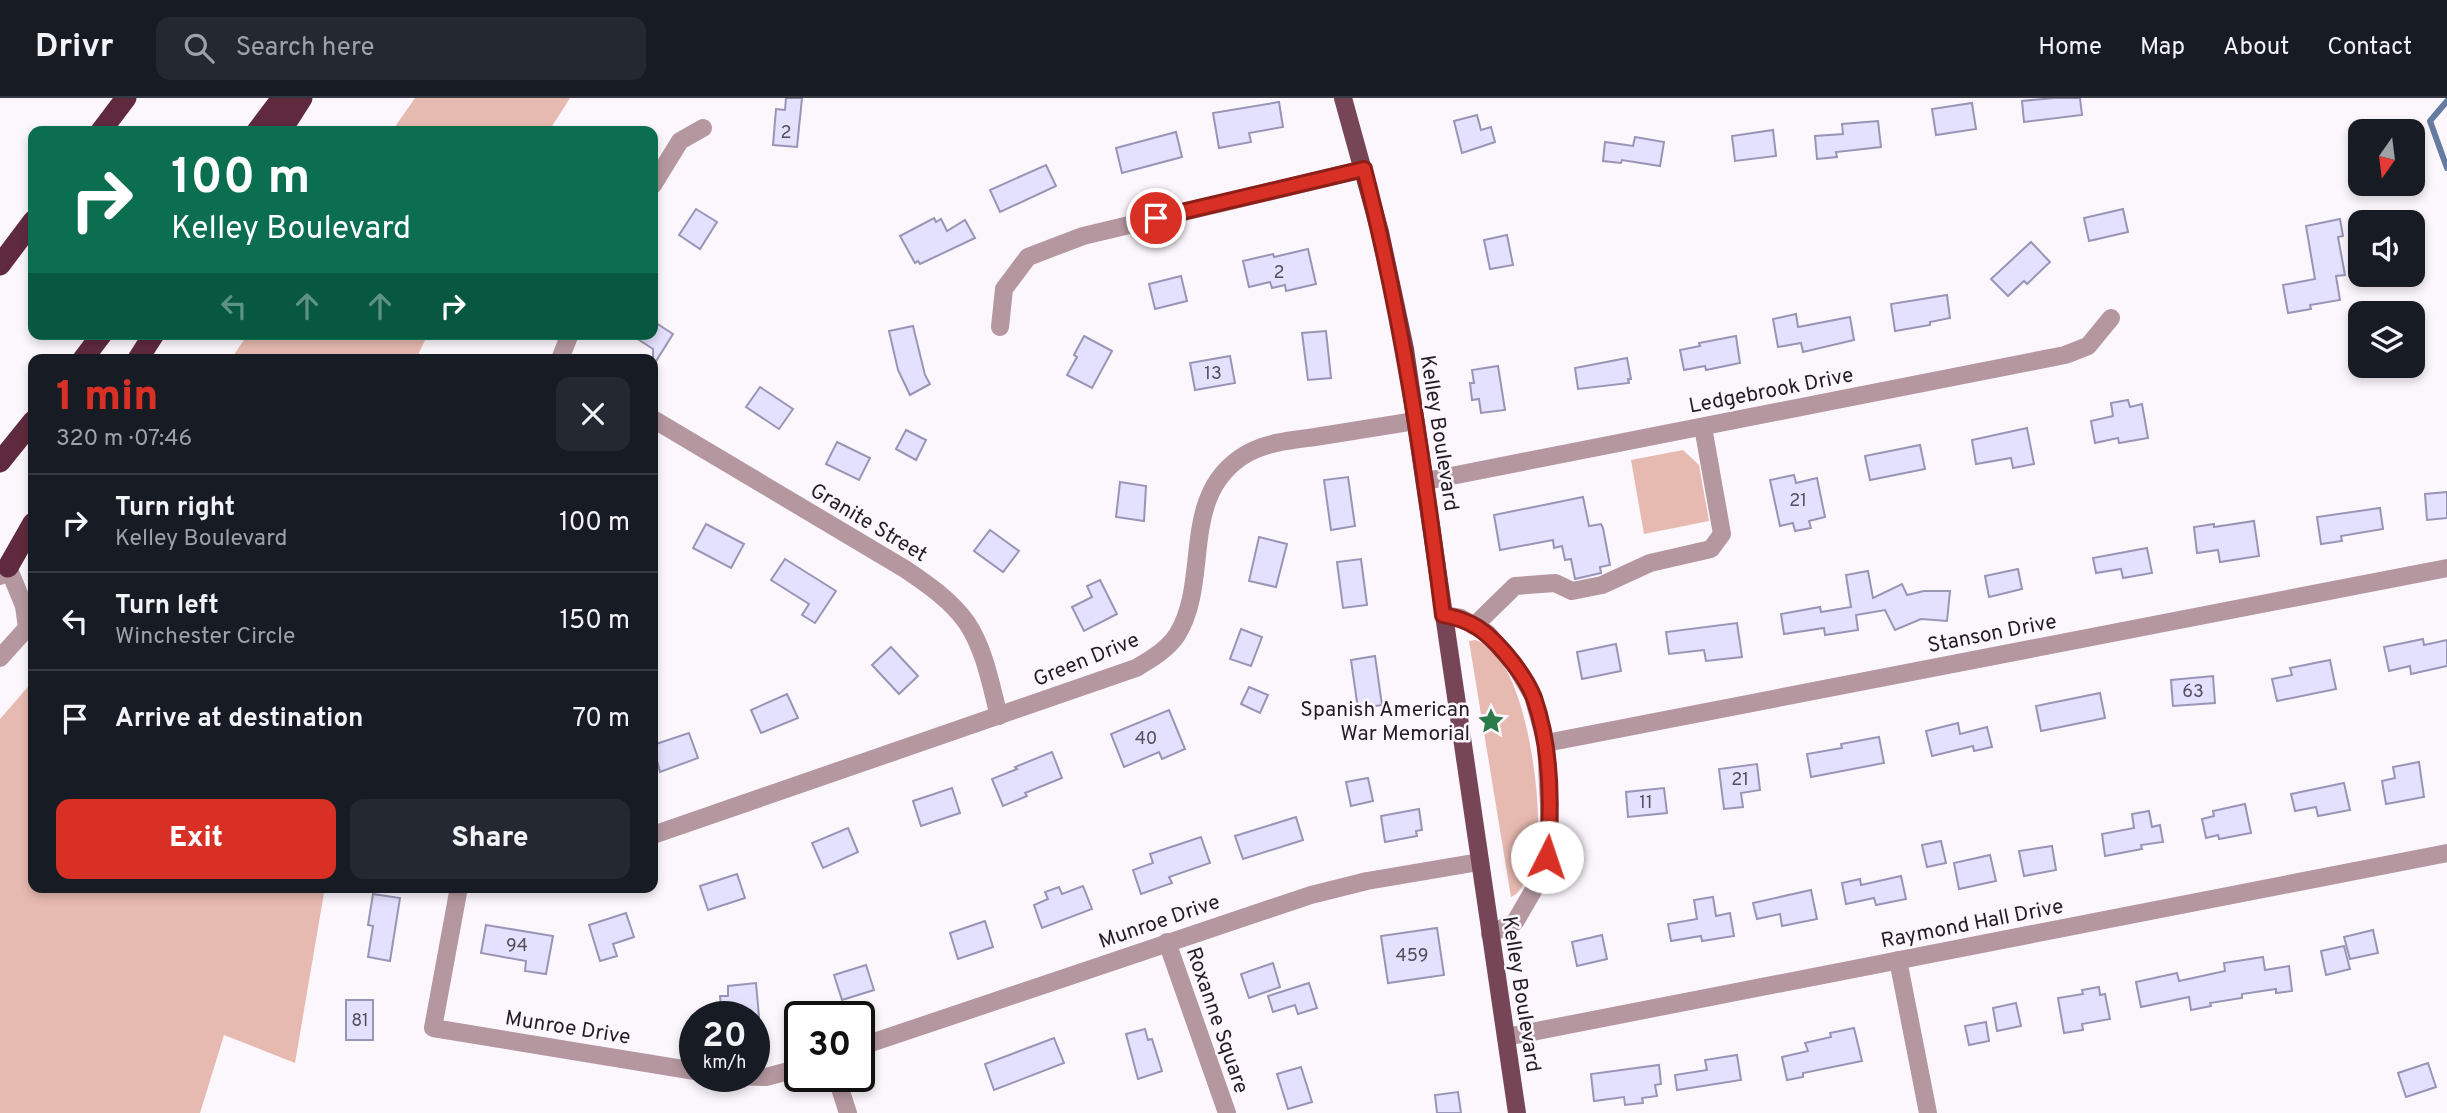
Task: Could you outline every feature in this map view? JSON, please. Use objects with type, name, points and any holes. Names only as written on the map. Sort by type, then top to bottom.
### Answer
[{"type":"highway","points":[[106,126],[127,98]]},
{"type":"highway","points":[[261,126],[282,98]]},
{"type":"highway","points":[[284,126],[302,98]]},
{"type":"highway","points":[[0,265],[28,228]]},
{"type":"highway","points":[[87,354],[97,340]]},
{"type":"highway","points":[[0,462],[28,427]]},
{"type":"highway","points":[[4,572],[28,531]]},
{"type":"main road","name":"Kelley Boulevard","points":[[1343,98],[1380,232],[1405,349],[1517,1113]]},
{"type":"street","points":[[658,177],[680,141],[703,128]]},
{"type":"street","points":[[1000,327],[1004,289],[1028,257],[1083,236],[1364,169]]},
{"type":"street","name":"Ledgebrook Drive","points":[[1426,481],[2065,355],[2088,346],[2111,318]]},
{"type":"street","name":"Green Drive","points":[[658,833],[1136,668],[1165,649],[1176,635],[1188,606],[1196,547],[1210,494],[1220,478],[1246,454],[1275,443],[1415,421]]},
{"type":"street","name":"Granite Street","points":[[658,422],[905,569],[940,593],[967,623],[985,660],[999,716]]},
{"type":"street","points":[[1474,626],[1515,586],[1555,583],[1572,591],[1602,585],[1650,563],[1711,549],[1722,534],[1703,427]]},
{"type":"street","name":"Stanson Drive","points":[[1546,743],[2447,568]]},
{"type":"street","points":[[0,658],[27,628],[24,606],[4,572]]},
{"type":"street","points":[[1443,615],[1461,618],[1487,633],[1515,665],[1533,696],[1546,743],[1550,827],[1547,857],[1533,891],[1515,922],[1490,934]]},
{"type":"street","name":"Raymond Hall Drive","points":[[1506,1037],[2447,853]]},
{"type":"street","name":"Munroe Drive","points":[[875,1042],[1311,895],[1367,881],[1479,862]]},
{"type":"street","name":"Munroe Drive","points":[[458,893],[433,1028],[679,1068]]},
{"type":"street","name":"Roxanne Square","points":[[1167,943],[1227,1113]]},
{"type":"street","points":[[1898,960],[1928,1113]]},
{"type":"street","points":[[841,1092],[848,1113]]},
{"type":"shaded area","points":[[415,98],[570,98],[552,126],[395,126]]},
{"type":"shaded area","points":[[244,340],[425,340],[418,354],[234,354]]},
{"type":"shaded area","points":[[1683,450],[1699,465],[1709,521],[1644,534],[1631,460]]},
{"type":"shaded area","points":[[1475,640],[1492,650],[1505,668],[1516,692],[1531,751],[1538,805],[1535,848],[1522,886],[1511,897],[1469,641]]},
{"type":"shaded area","points":[[28,687],[28,893],[324,893],[295,1063],[224,1035],[200,1113],[0,1113],[0,719]]},
{"type":"building","points":[[786,98],[802,98],[797,147],[773,145],[776,109],[785,110]]},
{"type":"building","points":[[2080,98],[2082,115],[2024,122],[2022,101]]},
{"type":"building","points":[[1279,102],[1283,127],[1249,133],[1251,142],[1219,148],[1213,113]]},
{"type":"building","points":[[1972,103],[1976,129],[1936,135],[1932,109]]},
{"type":"building","points":[[1477,115],[1481,130],[1491,127],[1495,142],[1462,153],[1454,121]]},
{"type":"building","points":[[1878,121],[1881,147],[1836,152],[1837,157],[1817,159],[1815,136],[1843,134],[1842,124]]},
{"type":"building","points":[[1773,130],[1776,156],[1735,161],[1732,136]]},
{"type":"building","points":[[1176,132],[1182,157],[1122,173],[1116,148]]},
{"type":"building","points":[[1635,137],[1664,142],[1660,166],[1622,160],[1621,163],[1603,161],[1605,142],[1633,146]]},
{"type":"building","points":[[1046,165],[1056,186],[1000,212],[990,190]]},
{"type":"building","points":[[696,209],[717,222],[700,249],[679,235]]},
{"type":"building","points":[[2123,209],[2128,232],[2089,241],[2084,218]]},
{"type":"building","points":[[934,218],[936,222],[941,219],[947,231],[965,220],[975,238],[920,264],[918,261],[915,263],[900,236]]},
{"type":"building","points":[[2340,219],[2343,236],[2338,237],[2345,275],[2336,276],[2340,300],[2310,305],[2311,309],[2288,313],[2283,285],[2315,279],[2306,226]]},
{"type":"building","points":[[1507,235],[1513,265],[1490,269],[1484,240]]},
{"type":"building","points":[[2031,242],[2050,262],[2027,284],[2024,281],[2008,296],[1991,279]]},
{"type":"building","points":[[1308,249],[1316,284],[1286,291],[1285,285],[1272,288],[1270,282],[1249,287],[1243,261]]},
{"type":"building","points":[[1181,276],[1187,301],[1155,309],[1149,284]]},
{"type":"building","points":[[1947,295],[1950,318],[1930,322],[1930,325],[1895,331],[1891,304]]},
{"type":"building","points":[[1796,314],[1798,327],[1850,317],[1854,340],[1803,352],[1801,343],[1778,347],[1773,319]]},
{"type":"building","points":[[658,324],[673,334],[658,358],[658,354],[653,354],[653,349],[639,340],[658,340]]},
{"type":"building","points":[[913,326],[925,375],[930,384],[910,395],[898,370],[889,331]]},
{"type":"building","points":[[1326,331],[1331,378],[1308,380],[1302,333]]},
{"type":"building","points":[[1084,336],[1112,351],[1092,388],[1067,375]]},
{"type":"building","points":[[1736,336],[1740,363],[1706,370],[1705,366],[1684,370],[1680,350],[1700,346],[1699,343]]},
{"type":"building","points":[[1230,356],[1235,383],[1195,390],[1190,363]]},
{"type":"building","points":[[1627,358],[1631,379],[1628,379],[1629,383],[1578,389],[1575,368]]},
{"type":"building","points":[[1498,366],[1505,410],[1481,413],[1479,399],[1472,400],[1472,370]]},
{"type":"building","points":[[760,387],[793,409],[779,429],[746,407]]},
{"type":"building","points":[[2128,400],[2130,407],[2142,404],[2148,438],[2119,443],[2118,438],[2095,443],[2091,421],[2113,416],[2111,403]]},
{"type":"building","points":[[2027,428],[2034,464],[2013,468],[2011,458],[1976,464],[1972,440]]},
{"type":"building","points":[[906,430],[926,440],[916,460],[896,449]]},
{"type":"building","points":[[837,442],[870,458],[859,480],[826,464]]},
{"type":"building","points":[[1920,445],[1925,469],[1870,480],[1865,456]]},
{"type":"building","points":[[1794,475],[1796,483],[1817,478],[1825,517],[1809,521],[1811,528],[1795,531],[1793,523],[1780,526],[1770,480]]},
{"type":"building","points":[[1348,477],[1355,526],[1331,530],[1324,480]]},
{"type":"building","points":[[1120,482],[1146,486],[1144,521],[1116,517]]},
{"type":"building","points":[[2447,492],[2447,518],[2427,520],[2425,494]]},
{"type":"building","points":[[1583,497],[1589,526],[1601,524],[1603,528],[1610,565],[1600,567],[1601,573],[1575,579],[1571,559],[1565,560],[1562,546],[1554,548],[1553,540],[1500,550],[1494,515]]},
{"type":"building","points":[[2380,508],[2383,529],[2341,536],[2342,541],[2321,544],[2317,517]]},
{"type":"building","points":[[2254,521],[2259,556],[2220,562],[2218,550],[2197,553],[2194,527]]},
{"type":"building","points":[[706,524],[744,544],[731,568],[693,548]]},
{"type":"building","points":[[990,530],[1019,551],[1003,572],[974,551]]},
{"type":"building","points":[[1259,537],[1287,544],[1276,587],[1249,581]]},
{"type":"building","points":[[2147,548],[2152,573],[2123,578],[2121,569],[2096,573],[2093,558]]},
{"type":"building","points":[[785,559],[836,591],[815,623],[802,615],[809,604],[771,580]]},
{"type":"building","points":[[1361,559],[1367,605],[1343,608],[1337,562]]},
{"type":"building","points":[[2018,569],[2022,589],[1989,597],[1985,576]]},
{"type":"building","points":[[1868,571],[1873,598],[1902,584],[1907,595],[1924,591],[1950,591],[1947,621],[1921,619],[1895,630],[1885,610],[1856,615],[1858,630],[1825,635],[1824,628],[1784,634],[1781,614],[1820,607],[1821,612],[1851,607],[1846,575]]},
{"type":"building","points":[[1100,580],[1117,614],[1084,631],[1072,607],[1092,597],[1087,586]]},
{"type":"building","points":[[1737,623],[1742,657],[1706,661],[1704,650],[1669,654],[1666,632]]},
{"type":"building","points":[[1241,629],[1262,637],[1251,666],[1230,659]]},
{"type":"building","points":[[2423,639],[2424,645],[2447,640],[2447,666],[2411,674],[2410,666],[2389,671],[2384,647]]},
{"type":"building","points":[[1616,644],[1621,671],[1582,679],[1577,652]]},
{"type":"building","points":[[891,647],[918,676],[899,694],[872,665]]},
{"type":"building","points":[[1375,656],[1382,705],[1358,709],[1351,660]]},
{"type":"building","points":[[2330,660],[2336,689],[2277,701],[2272,679],[2292,675],[2290,668]]},
{"type":"building","points":[[2213,676],[2215,703],[2173,706],[2171,680]]},
{"type":"building","points":[[1249,687],[1268,695],[1260,713],[1241,704]]},
{"type":"building","points":[[2100,693],[2105,718],[2041,731],[2036,706]]},
{"type":"building","points":[[787,694],[798,718],[761,733],[751,710]]},
{"type":"building","points":[[1169,710],[1185,749],[1162,759],[1159,752],[1124,767],[1111,734]]},
{"type":"building","points":[[1958,723],[1960,734],[1987,727],[1992,747],[1974,751],[1973,746],[1932,756],[1926,731]]},
{"type":"building","points":[[689,733],[698,758],[660,772],[658,743]]},
{"type":"building","points":[[1879,737],[1884,763],[1811,777],[1807,754],[1842,748],[1841,744]]},
{"type":"building","points":[[1052,752],[1062,778],[1025,793],[1027,796],[1003,806],[992,779]]},
{"type":"building","points":[[2419,762],[2424,797],[2386,804],[2382,781],[2395,778],[2393,767]]},
{"type":"building","points":[[1757,764],[1760,790],[1741,793],[1743,807],[1724,809],[1719,769]]},
{"type":"building","points":[[1368,778],[1373,801],[1351,806],[1346,782]]},
{"type":"building","points":[[2344,783],[2350,810],[2318,816],[2316,807],[2295,811],[2291,794]]},
{"type":"building","points":[[952,788],[960,813],[921,826],[913,801]]},
{"type":"building","points":[[1664,788],[1667,813],[1628,817],[1626,792]]},
{"type":"building","points":[[2245,804],[2251,833],[2219,839],[2218,835],[2206,838],[2202,819],[2214,816],[2213,811]]},
{"type":"building","points":[[1419,809],[1422,830],[1416,831],[1417,836],[1385,842],[1381,816]]},
{"type":"building","points":[[2149,811],[2152,827],[2160,825],[2163,842],[2141,845],[2142,849],[2105,856],[2102,834],[2134,828],[2132,814]]},
{"type":"building","points":[[1296,817],[1303,840],[1243,859],[1235,836]]},
{"type":"building","points":[[848,828],[858,852],[823,868],[812,843]]},
{"type":"building","points":[[1201,837],[1210,863],[1169,877],[1172,883],[1141,894],[1133,870],[1153,863],[1150,854]]},
{"type":"building","points":[[1941,841],[1946,863],[1927,867],[1922,845]]},
{"type":"building","points":[[2052,846],[2056,870],[2024,876],[2019,851]]},
{"type":"building","points":[[1990,855],[1996,881],[1959,889],[1954,863]]},
{"type":"building","points":[[737,874],[745,898],[708,910],[700,886]]},
{"type":"building","points":[[1901,876],[1906,899],[1876,905],[1874,898],[1846,904],[1842,883],[1860,879],[1861,885]]},
{"type":"building","points":[[1083,886],[1092,909],[1042,928],[1034,905],[1048,899],[1045,892],[1059,887],[1062,894]]},
{"type":"building","points":[[1811,890],[1817,919],[1782,926],[1780,914],[1757,919],[1753,903]]},
{"type":"building","points":[[373,894],[400,898],[390,961],[368,957],[373,926],[368,925]]},
{"type":"building","points":[[1713,897],[1716,916],[1730,913],[1734,936],[1702,941],[1701,936],[1671,941],[1668,924],[1697,919],[1694,900]]},
{"type":"building","points":[[626,913],[634,937],[613,944],[617,956],[600,961],[589,925]]},
{"type":"building","points":[[985,921],[993,947],[958,959],[950,933]]},
{"type":"building","points":[[486,925],[553,936],[546,974],[525,971],[526,961],[481,953]]},
{"type":"building","points":[[1437,928],[1444,975],[1388,983],[1381,936]]},
{"type":"building","points":[[2373,930],[2378,953],[2350,959],[2344,937]]},
{"type":"building","points":[[1602,935],[1607,959],[1577,966],[1572,942]]},
{"type":"building","points":[[2344,946],[2350,969],[2326,975],[2321,951]]},
{"type":"building","points":[[2263,957],[2265,970],[2289,966],[2292,991],[2276,993],[2276,989],[2242,994],[2242,998],[2210,1003],[2211,1006],[2191,1010],[2189,997],[2141,1007],[2136,982],[2177,973],[2179,981],[2225,971],[2224,963]]},
{"type":"building","points":[[1273,963],[1280,987],[1249,998],[1241,974]]},
{"type":"building","points":[[866,965],[874,990],[842,1000],[834,975]]},
{"type":"building","points":[[756,983],[758,1001],[720,1001],[720,996],[728,996],[728,986]]},
{"type":"building","points":[[1309,983],[1317,1008],[1298,1014],[1295,1005],[1273,1012],[1268,996]]},
{"type":"building","points":[[2099,987],[2100,995],[2105,994],[2110,1019],[2082,1024],[2083,1030],[2064,1033],[2058,998],[2083,994],[2082,990]]},
{"type":"building","points":[[346,1000],[373,1000],[373,1040],[346,1040]]},
{"type":"building","points":[[2016,1003],[2021,1026],[1997,1031],[1993,1008]]},
{"type":"building","points":[[1986,1022],[1989,1041],[1969,1045],[1965,1026]]},
{"type":"building","points":[[1854,1028],[1862,1061],[1803,1073],[1803,1077],[1787,1080],[1782,1057],[1808,1051],[1805,1043],[1831,1037],[1830,1033]]},
{"type":"building","points":[[1145,1029],[1148,1040],[1152,1039],[1162,1071],[1138,1079],[1126,1034]]},
{"type":"building","points":[[1054,1038],[1064,1063],[994,1090],[985,1064]]},
{"type":"building","points":[[1737,1055],[1741,1080],[1677,1090],[1675,1075],[1707,1070],[1705,1060]]},
{"type":"building","points":[[2428,1063],[2436,1087],[2406,1097],[2398,1073]]},
{"type":"building","points":[[1659,1065],[1661,1084],[1655,1085],[1657,1096],[1642,1098],[1643,1103],[1625,1105],[1624,1097],[1594,1101],[1591,1074]]},
{"type":"building","points":[[1301,1067],[1312,1102],[1288,1109],[1277,1074]]},
{"type":"building","points":[[1458,1092],[1461,1113],[1437,1113],[1435,1095]]},
{"type":"waterway","points":[[2447,101],[2430,121],[2447,168]]},
{"type":"place","name":"Spanish American War Memorial","points":[[1491,721]]},
{"type":"route","points":[[1156,218],[1364,169],[1405,349],[1426,481],[1443,615],[1461,618],[1487,633],[1515,665],[1533,696],[1546,743],[1550,827],[1547,857]]}]
